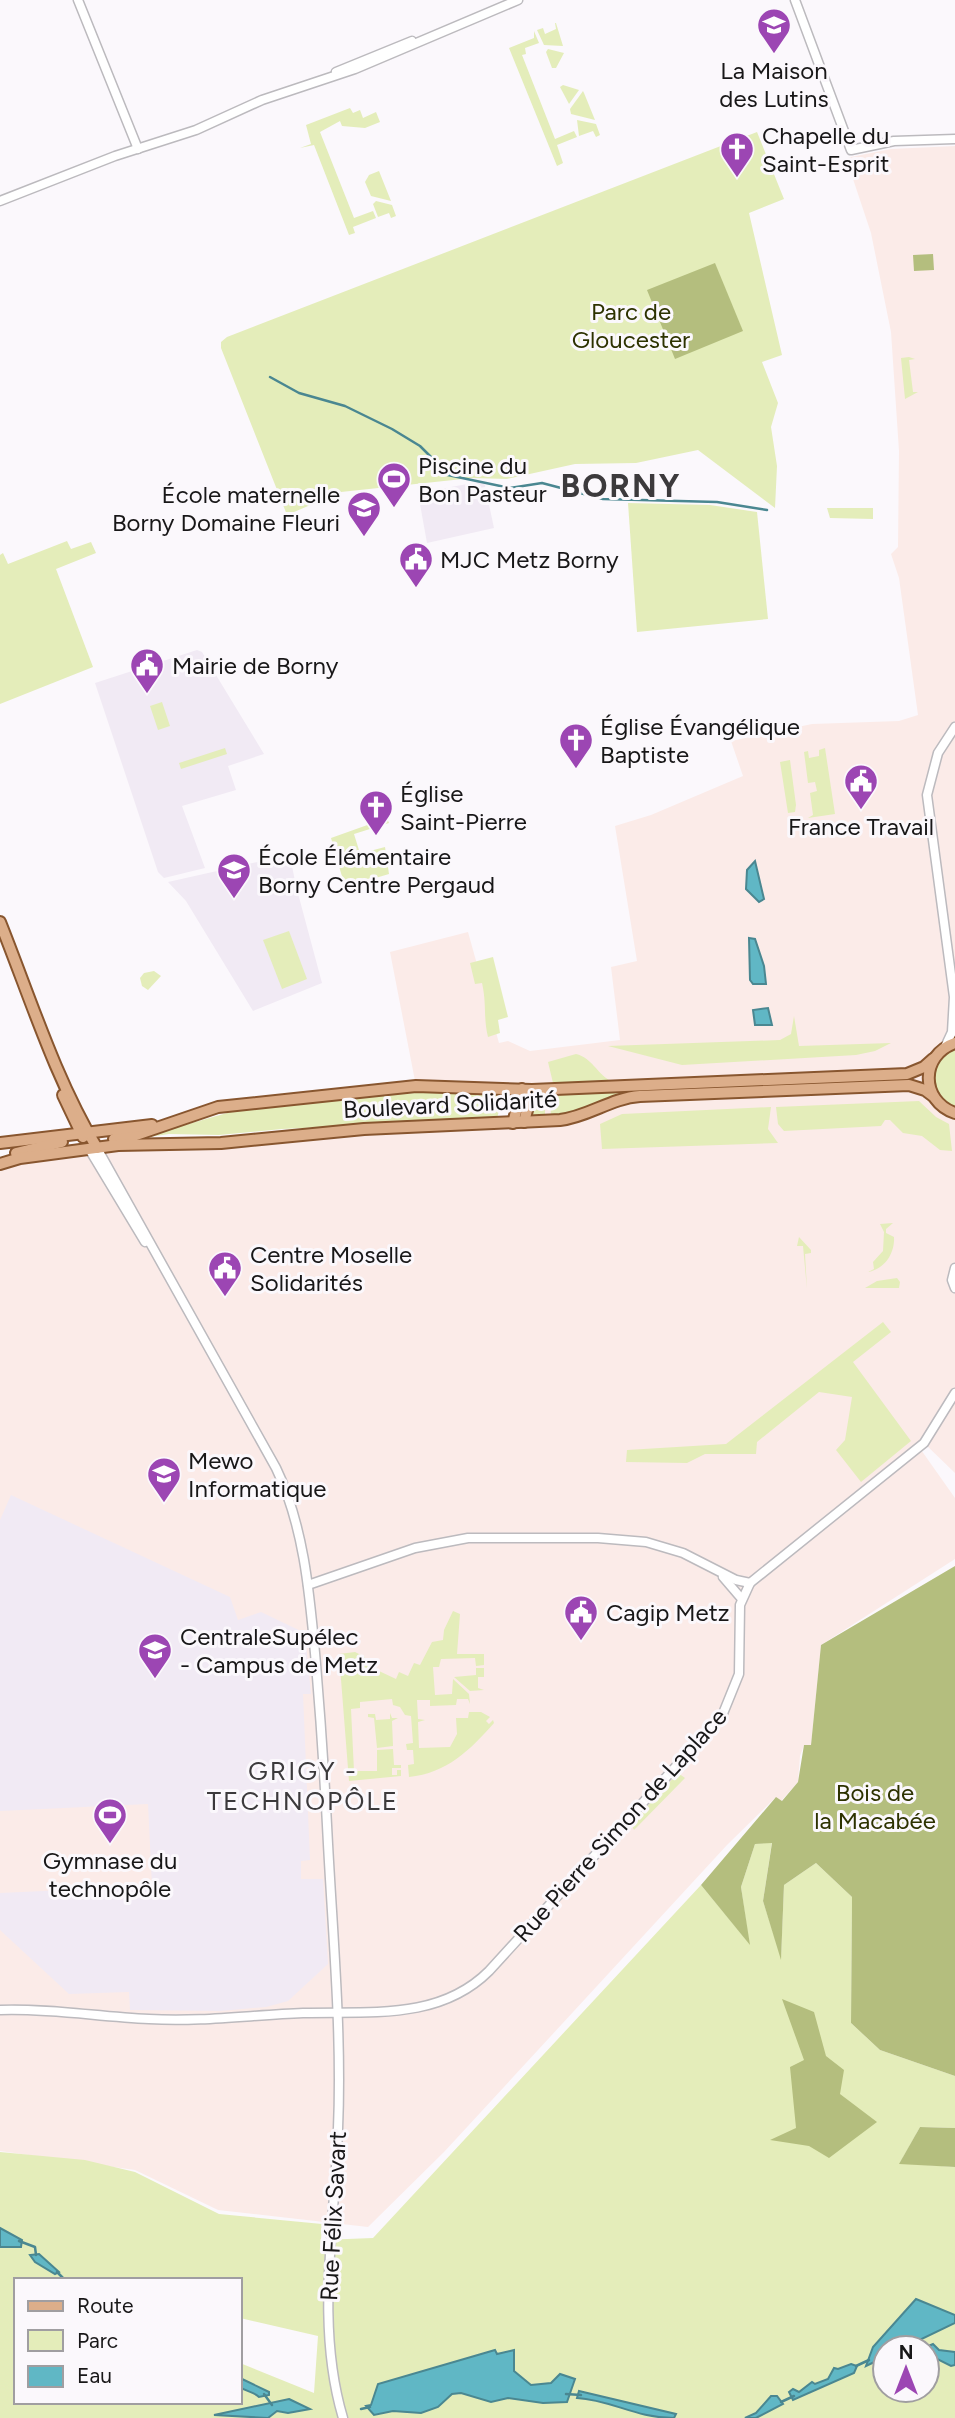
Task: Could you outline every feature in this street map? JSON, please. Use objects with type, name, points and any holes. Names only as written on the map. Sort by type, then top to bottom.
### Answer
[{"type":"main road","points":[[0,922],[89,1141]]},
{"type":"main road","name":"Boulevard Solidarité","points":[[0,1164],[240,1103],[416,1086],[527,1089],[907,1074],[925,1067],[950,1045]]},
{"type":"main road","points":[[933,1059],[928,1075],[933,1096],[954,1116]]},
{"type":"main road","name":"Boulevard Solidarité","points":[[0,1141],[221,1143],[364,1129],[569,1119],[622,1099],[640,1096],[909,1085],[925,1090],[933,1096]]},
{"type":"main road","points":[[519,1122],[527,1089]]},
{"type":"main road","name":"Boulevard Solidarité","points":[[0,1157],[53,1143],[89,1141]]},
{"type":"street","points":[[78,0],[138,149]]},
{"type":"street","points":[[0,201],[196,130],[243,107],[328,77],[518,0]]},
{"type":"street","points":[[794,0],[850,150],[894,141],[955,139]]},
{"type":"street","points":[[950,1045],[955,998],[928,795],[932,767],[944,740],[955,727]]},
{"type":"street","name":"Rue Félix Savart","points":[[89,1141],[282,1480],[307,1585],[322,1739],[337,2012],[339,2103],[328,2310],[330,2356],[343,2418]]},
{"type":"street","points":[[955,1268],[952,1280],[955,1288]]},
{"type":"street","points":[[716,1571],[741,1598],[750,1584],[924,1443],[955,1393]]},
{"type":"street","points":[[307,1585],[415,1548],[468,1538],[631,1540],[675,1550],[716,1571],[750,1584]]},
{"type":"street","name":"Rue Pierre Simon de Laplace","points":[[0,2010],[51,2010],[191,2020],[401,2011],[428,2007],[459,1995],[489,1971],[722,1716],[739,1674],[741,1598]]},
{"type":"shaded area","points":[[955,146],[955,1473],[924,1443],[919,1447],[955,1498],[955,1559],[821,1645],[811,1745],[804,1745],[800,1756],[798,1782],[781,1801],[775,1798],[727,1845],[444,2152],[368,2227],[218,2210],[135,2170],[0,2151],[0,1164],[108,1146],[526,1122],[528,1090],[416,1086],[390,952],[468,932],[499,1043],[508,1041],[530,1051],[620,1040],[611,967],[637,961],[615,826],[651,815],[743,776],[731,741],[812,724],[899,721],[918,715],[899,578],[891,554],[898,547],[899,451],[891,332],[871,233],[846,158],[891,149]]},
{"type":"shaded area","points":[[484,481],[494,528],[427,543],[418,493]]},
{"type":"shaded area","points":[[197,650],[202,652],[264,754],[228,766],[236,790],[182,806],[205,868],[164,878],[158,872],[95,683]]},
{"type":"shaded area","points":[[294,850],[290,856],[296,886],[322,983],[253,1011],[186,901],[168,882],[280,857]]},
{"type":"shaded area","name":"CentraleSupélec - Campus de Metz","points":[[11,1495],[230,1597],[238,1620],[261,1612],[305,1633],[311,1694],[303,1694],[310,1860],[301,1861],[301,1879],[323,1879],[328,1964],[288,2001],[266,2007],[220,2011],[130,2010],[129,1992],[69,1994],[0,1930],[0,1893],[152,1886],[148,1804],[0,1811],[0,1520]]},
{"type":"green space","points":[[555,23],[563,46],[544,45],[537,30],[543,28],[545,34],[556,29]]},
{"type":"green space","points":[[534,31],[539,43],[525,48],[526,54],[522,55],[555,139],[574,131],[577,137],[557,145],[563,163],[557,166],[509,48],[534,38]]},
{"type":"green space","points":[[548,49],[564,53],[556,68],[552,68],[546,52]]},
{"type":"green space","points":[[563,85],[579,90],[569,104],[560,87]]},
{"type":"green space","points":[[583,91],[595,120],[571,114],[570,109]]},
{"type":"green space","points":[[350,108],[353,113],[360,110],[363,118],[376,112],[380,122],[365,128],[342,126],[340,121],[320,132],[354,218],[373,211],[376,218],[353,227],[355,233],[349,235],[314,145],[300,148],[311,144],[306,125]]},
{"type":"green space","points":[[577,120],[596,124],[600,135],[596,137],[593,131],[579,136]]},
{"type":"green space","name":"Parc de Gloucester","points":[[757,132],[784,199],[749,213],[782,355],[762,362],[778,403],[771,427],[777,466],[775,508],[698,450],[636,463],[575,464],[507,479],[472,478],[341,492],[287,515],[221,348],[221,342],[227,337]]},
{"type":"green space","points":[[379,171],[391,201],[371,196],[365,182],[369,175]]},
{"type":"green space","points":[[376,201],[392,205],[396,216],[391,218],[389,213],[378,217],[373,204]]},
{"type":"green space","points":[[933,254],[934,270],[914,271],[913,255]]},
{"type":"green space","points":[[715,263],[743,331],[675,359],[647,290]]},
{"type":"green space","points":[[901,358],[915,359],[909,360],[913,392],[918,392],[905,399]]},
{"type":"green space","points":[[628,503],[710,505],[757,512],[768,619],[637,632]]},
{"type":"green space","points":[[827,508],[873,508],[873,519],[830,518]]},
{"type":"green space","points":[[67,541],[71,549],[91,542],[96,553],[56,569],[93,667],[0,704],[0,555],[3,553],[8,564]]},
{"type":"green space","points":[[162,702],[170,726],[158,730],[150,706]]},
{"type":"green space","points":[[225,748],[227,754],[181,769],[179,763]]},
{"type":"green space","points":[[825,748],[835,814],[808,818],[813,815],[810,793],[817,791],[815,782],[808,783],[804,752],[808,751],[809,758],[819,756],[819,750]]},
{"type":"green space","points":[[790,760],[796,805],[795,812],[788,813],[780,762]]},
{"type":"green space","points":[[387,818],[389,823],[354,834],[363,863],[369,861],[366,852],[385,847],[389,874],[345,887],[331,838]]},
{"type":"green space","points":[[289,931],[307,979],[282,989],[263,940]]},
{"type":"green space","points":[[493,957],[508,1017],[498,1020],[500,1033],[488,1037],[482,983],[475,984],[470,963]]},
{"type":"green space","points":[[154,971],[161,976],[148,990],[142,986],[140,978],[144,973]]},
{"type":"green space","points":[[794,1016],[799,1046],[891,1043],[875,1051],[856,1055],[682,1065],[608,1046],[780,1040],[791,1034]]},
{"type":"green space","points":[[955,1049],[955,1107],[939,1095],[934,1078],[940,1061]]},
{"type":"green space","points":[[576,1054],[586,1059],[609,1080],[553,1083],[548,1062]]},
{"type":"green space","points":[[628,1090],[576,1113],[551,1117],[550,1094]]},
{"type":"green space","points":[[433,1092],[503,1093],[497,1119],[282,1129],[219,1135],[169,1134],[136,1139],[241,1109],[345,1097]]},
{"type":"green space","points":[[545,1094],[545,1117],[531,1116],[535,1096]]},
{"type":"green space","points":[[919,1101],[936,1117],[949,1124],[952,1151],[940,1150],[922,1136],[903,1133],[890,1120],[885,1120],[881,1126],[784,1131],[778,1124],[776,1107]]},
{"type":"green space","points":[[771,1107],[768,1129],[778,1143],[602,1149],[600,1124],[622,1114]]},
{"type":"green space","points":[[893,1223],[886,1229],[886,1233],[894,1237],[891,1254],[879,1268],[868,1272],[874,1269],[873,1262],[883,1251],[884,1232],[880,1224]]},
{"type":"green space","points":[[799,1237],[811,1250],[811,1253],[805,1254],[807,1289],[803,1246],[797,1246]]},
{"type":"green space","points":[[897,1278],[900,1282],[899,1288],[865,1288],[877,1281]]},
{"type":"green space","points":[[883,1322],[891,1332],[853,1362],[911,1441],[861,1482],[836,1450],[845,1440],[852,1397],[819,1392],[757,1442],[756,1454],[705,1454],[687,1463],[626,1462],[627,1450],[726,1444]]},
{"type":"green space","name":"Bois de la Macabée","points":[[955,1566],[955,2076],[880,2050],[851,2023],[852,1897],[816,1863],[784,1885],[781,1960],[763,1901],[772,1843],[755,1844],[741,1887],[750,1945],[701,1885],[776,1797],[782,1801],[798,1782],[804,1745],[811,1745],[821,1645]]},
{"type":"green space","points":[[453,1611],[460,1614],[457,1654],[484,1654],[484,1665],[476,1666],[475,1658],[441,1659],[439,1667],[433,1667],[435,1695],[452,1694],[453,1679],[469,1694],[470,1704],[468,1699],[457,1699],[456,1705],[430,1706],[430,1700],[417,1700],[418,1719],[425,1720],[418,1722],[419,1748],[450,1747],[457,1734],[456,1718],[468,1718],[469,1712],[481,1712],[490,1717],[486,1721],[489,1724],[493,1720],[494,1723],[476,1743],[446,1766],[409,1777],[408,1765],[414,1764],[413,1750],[407,1750],[406,1744],[413,1743],[411,1716],[405,1715],[400,1707],[393,1705],[392,1699],[360,1702],[360,1708],[351,1709],[354,1771],[377,1771],[377,1750],[393,1749],[394,1765],[401,1765],[401,1768],[392,1768],[392,1775],[397,1775],[397,1770],[401,1770],[401,1776],[349,1781],[339,1654],[355,1652],[365,1657],[362,1663],[396,1679],[399,1672],[408,1676],[414,1663],[420,1665],[432,1642],[443,1640],[444,1630]]},
{"type":"green space","points":[[476,1668],[484,1668],[484,1677],[478,1677],[478,1688],[484,1690],[470,1691],[454,1677],[476,1675]]},
{"type":"green space","points":[[390,1713],[392,1718],[398,1718],[392,1721],[393,1746],[377,1748],[374,1718],[368,1717],[368,1714],[375,1714],[376,1720],[390,1719]]},
{"type":"green space","points":[[678,1773],[685,1778],[634,1830],[631,1824]]},
{"type":"green space","points":[[772,1842],[763,1901],[781,1957],[784,1885],[816,1863],[852,1897],[851,2023],[880,2050],[955,2076],[955,2128],[920,2127],[900,2163],[955,2167],[955,2418],[0,2418],[0,2152],[85,2160],[135,2172],[219,2214],[322,2224],[321,2240],[373,2238],[701,1885],[749,1943],[741,1887],[755,1844]]},
{"type":"green space","points":[[782,1999],[814,2012],[826,2056],[844,2070],[840,2094],[877,2122],[829,2158],[809,2146],[770,2140],[796,2128],[790,2067],[804,2060]]},
{"type":"green space","points":[[920,2127],[955,2128],[955,2167],[899,2164]]},
{"type":"water","points":[[755,861],[764,899],[759,902],[746,889],[747,870]]},
{"type":"water","points":[[749,938],[755,939],[764,966],[766,984],[753,984],[750,980]]},
{"type":"water","points":[[768,1008],[772,1025],[755,1025],[753,1010]]},
{"type":"water","points":[[0,2228],[22,2240],[21,2247],[0,2247]]},
{"type":"water","points":[[39,2254],[59,2272],[55,2274],[35,2262],[30,2255]]},
{"type":"water","points":[[916,2299],[955,2315],[955,2323],[932,2334],[885,2334]]},
{"type":"water","points":[[495,2350],[497,2354],[514,2350],[514,2371],[531,2385],[551,2383],[560,2374],[575,2379],[567,2402],[543,2403],[508,2398],[491,2402],[461,2393],[452,2394],[438,2407],[421,2413],[393,2411],[374,2415],[366,2406],[371,2405],[378,2384]]},
{"type":"water","points":[[941,2350],[955,2352],[955,2365],[941,2361]]},
{"type":"water","points":[[851,2364],[857,2366],[854,2373],[793,2400],[789,2392],[793,2389],[799,2392],[812,2382],[815,2384],[828,2379],[834,2368]]},
{"type":"water","points":[[242,2379],[269,2392],[269,2395],[259,2397],[242,2389]]},
{"type":"water","points":[[579,2391],[676,2414],[674,2418],[647,2415],[577,2398]]},
{"type":"water","points":[[771,2396],[777,2396],[783,2404],[756,2418],[745,2418],[756,2413]]},
{"type":"water","points":[[289,2399],[310,2409],[288,2413],[277,2411],[268,2418],[214,2415]]},
{"type":"waterway","points":[[270,377],[299,393],[345,406],[392,429],[420,446],[434,460]]},
{"type":"waterway","points":[[443,474],[510,488],[542,483],[603,499],[717,502],[767,510]]},
{"type":"waterway","points":[[19,2241],[35,2247],[36,2255]]},
{"type":"waterway","points":[[57,2272],[63,2278]]},
{"type":"waterway","points":[[856,2366],[869,2360]]},
{"type":"waterway","points":[[264,2394],[272,2405]]},
{"type":"waterway","points":[[566,2394],[581,2395]]},
{"type":"waterway","points":[[781,2402],[794,2396]]},
{"type":"waterway","points":[[361,2409],[370,2407]]},
{"type":"place","name":"La Maison des Lutins","points":[[774,55]]},
{"type":"place","name":"Chapelle du Saint-Esprit","points":[[737,179]]},
{"type":"place","name":"Piscine du Bon Pasteur","points":[[394,509]]},
{"type":"place","name":"École maternelle Borny Domaine Fleuri","points":[[364,538]]},
{"type":"place","name":"MJC Metz Borny","points":[[416,589]]},
{"type":"place","name":"Mairie de Borny","points":[[147,695]]},
{"type":"place","name":"Église Évangélique Baptiste","points":[[576,770]]},
{"type":"place","name":"France Travail","points":[[861,811]]},
{"type":"place","name":"Église Saint-Pierre","points":[[376,837]]},
{"type":"place","name":"École Élémentaire Borny Centre Pergaud","points":[[234,900]]},
{"type":"place","name":"Centre Moselle Solidarités","points":[[225,1298]]},
{"type":"place","name":"Mewo Informatique","points":[[164,1504]]},
{"type":"place","name":"Cagip Metz","points":[[581,1642]]},
{"type":"place","name":"CentraleSupélec - Campus de Metz","points":[[155,1680]]},
{"type":"place","name":"Gymnase du technopôle","points":[[110,1845]]},
{"type":"district","name":"BORNY","points":[[621,486]]},
{"type":"district","name":"GRIGY - TECHNOPÔLE","points":[[303,1786]]}]
